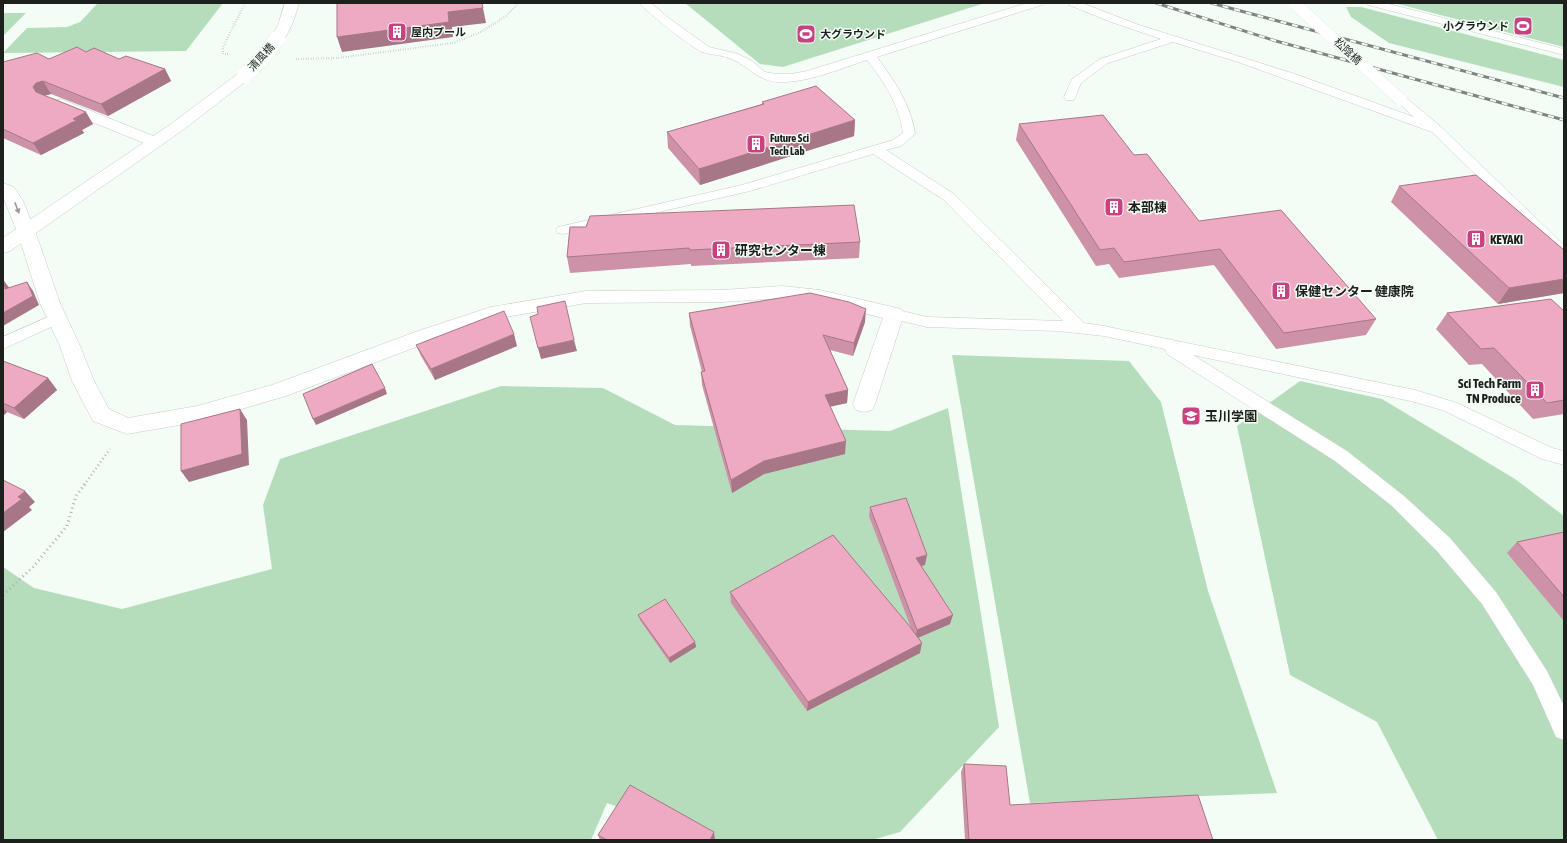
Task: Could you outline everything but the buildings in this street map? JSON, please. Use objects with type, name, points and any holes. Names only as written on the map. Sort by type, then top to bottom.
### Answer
[{"type":"street","name":"清風橋","points":[[3,248],[221,94],[245,74],[263,58],[277,39],[285,25],[292,3]]},
{"type":"street","points":[[50,100],[154,142]]},
{"type":"street","points":[[3,188],[8,191],[14,202],[26,231],[50,302],[70,346],[83,381],[101,415],[127,426],[197,414],[278,391],[425,336],[498,312],[586,297],[722,296],[782,292],[820,296],[894,314],[864,404]]},
{"type":"lane","points":[[645,3],[666,21],[705,49],[734,56],[748,63],[761,74],[776,78],[791,78],[810,74],[1038,3]]},
{"type":"lane","points":[[1073,3],[1172,39],[1308,82],[1436,129]]},
{"type":"lane","name":"松陰橋","points":[[1294,3],[1401,100],[1436,129],[1564,253]]},
{"type":"lane","points":[[1372,3],[1564,52]]},
{"type":"lane","points":[[1070,97],[1076,81],[1104,61],[1172,39]]},
{"type":"lane","points":[[563,230],[745,188],[897,143],[909,134],[908,122],[892,85],[870,56]]},
{"type":"lane","points":[[876,150],[949,197],[1080,329]]},
{"type":"lane","points":[[894,314],[927,322],[1058,326],[1104,331],[1415,396],[1451,407],[1548,454],[1564,458]]},
{"type":"lane","points":[[3,344],[57,318]]},
{"type":"lane","points":[[1164,344],[1341,456],[1398,501],[1443,544],[1489,598],[1540,678],[1564,730]]},
{"type":"path","points":[[231,55],[223,54],[223,47],[245,3]]},
{"type":"path","points":[[293,59],[338,58],[453,43],[481,32],[506,16],[519,3]]},
{"type":"path","points":[[3,595],[33,566],[67,526],[76,496],[127,426]]},
{"type":"green space","points":[[98,3],[223,3],[186,51],[3,53],[27,28],[67,27],[80,22]]},
{"type":"green space","name":"大グラウンド","points":[[685,3],[985,3],[783,67],[760,64]]},
{"type":"green space","name":"小グラウンド","points":[[1397,3],[1564,3],[1564,47],[1398,4]]},
{"type":"green space","points":[[1346,7],[1361,7],[1564,60],[1564,87],[1389,43],[1351,17]]},
{"type":"green space","points":[[3,13],[26,13],[3,36]]},
{"type":"green space","points":[[952,355],[1129,361],[1161,402],[1208,591],[1277,793],[1030,803]]},
{"type":"green space","points":[[1300,381],[1382,399],[1515,479],[1564,516],[1564,840],[1438,840],[1377,722],[1290,675],[1237,426]]},
{"type":"green space","points":[[501,386],[603,388],[675,425],[890,431],[948,408],[999,727],[900,832],[872,840],[709,840],[607,803],[591,840],[3,840],[3,567],[34,588],[122,609],[272,569],[263,505],[280,459]]},
{"type":"railway","points":[[1156,3],[1276,41],[1564,120]]},
{"type":"railway","points":[[1211,3],[1564,98]]},
{"type":"place","name":"小グラウンド","points":[[1523,26]]},
{"type":"place","name":"屋内プール","points":[[397,32]]},
{"type":"place","name":"大グラウンド","points":[[806,34]]},
{"type":"place","name":"Future Sci Tech Lab","points":[[756,144]]},
{"type":"place","name":"本部棟","points":[[1114,207]]},
{"type":"place","name":"KEYAKI","points":[[1476,239]]},
{"type":"place","name":"研究センター棟","points":[[721,250]]},
{"type":"place","name":"保健センター 健康院","points":[[1281,291]]},
{"type":"place","name":"Sci Tech Farm TN Produce","points":[[1535,390]]},
{"type":"place","name":"玉川学園","points":[[1191,416]]}]
